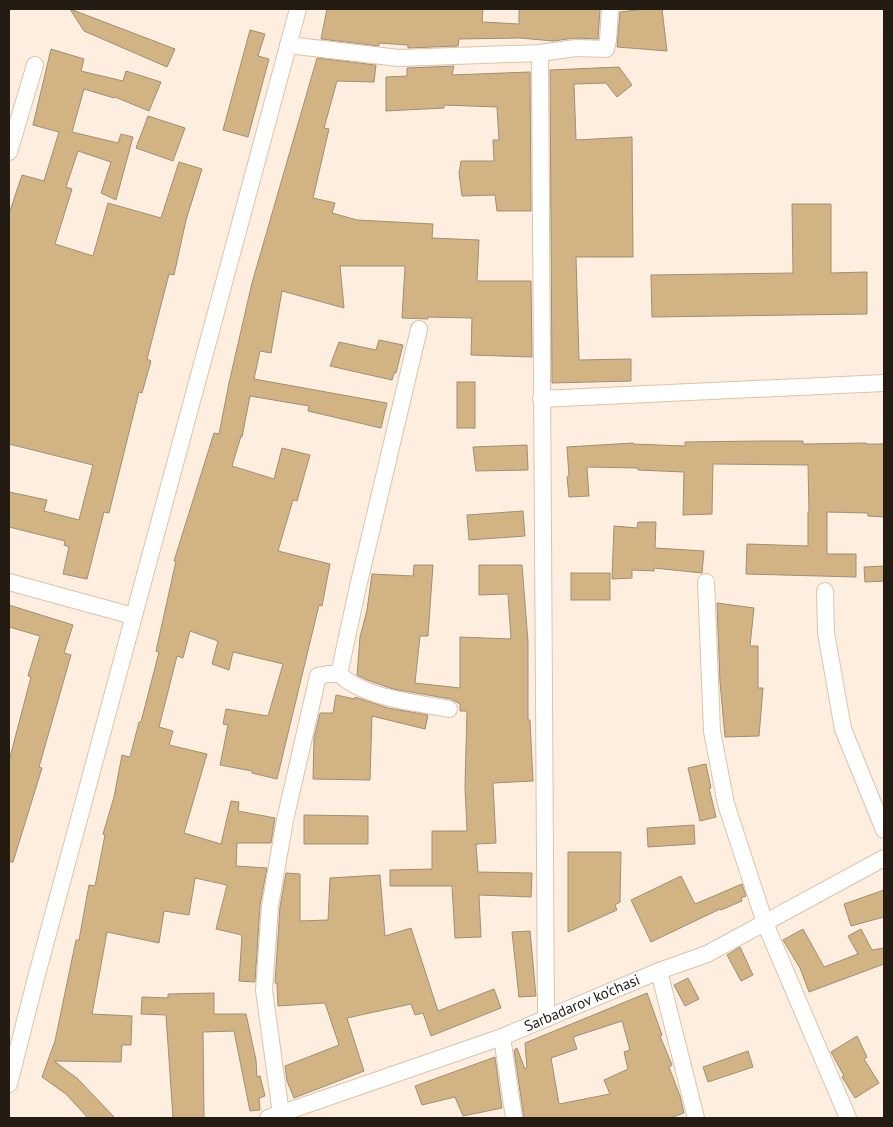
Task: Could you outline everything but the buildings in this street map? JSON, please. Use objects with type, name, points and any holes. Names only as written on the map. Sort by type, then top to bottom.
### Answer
[{"type":"street","points":[[9,1084],[38,969],[298,9]]},
{"type":"street","points":[[288,45],[399,58],[540,53],[576,48],[606,49],[610,9]]},
{"type":"street","points":[[540,53],[546,1018]]},
{"type":"street","points":[[9,152],[35,65]]},
{"type":"street","points":[[339,674],[419,329]]},
{"type":"street","points":[[541,399],[884,383]]},
{"type":"street","points":[[9,582],[133,616]]},
{"type":"street","points":[[706,582],[712,731],[726,804],[766,923],[848,1118]]},
{"type":"street","points":[[825,591],[826,633],[843,729],[884,830]]},
{"type":"street","points":[[274,1116],[264,990],[270,906],[285,820],[318,676],[339,674],[346,681],[374,694],[449,709]]},
{"type":"street","name":"Sarbadarov ko'chasi","points":[[274,1116],[502,1037],[659,971],[707,954],[884,858]]},
{"type":"street","points":[[659,971],[696,1118]]},
{"type":"street","points":[[502,1037],[514,1118]]}]
